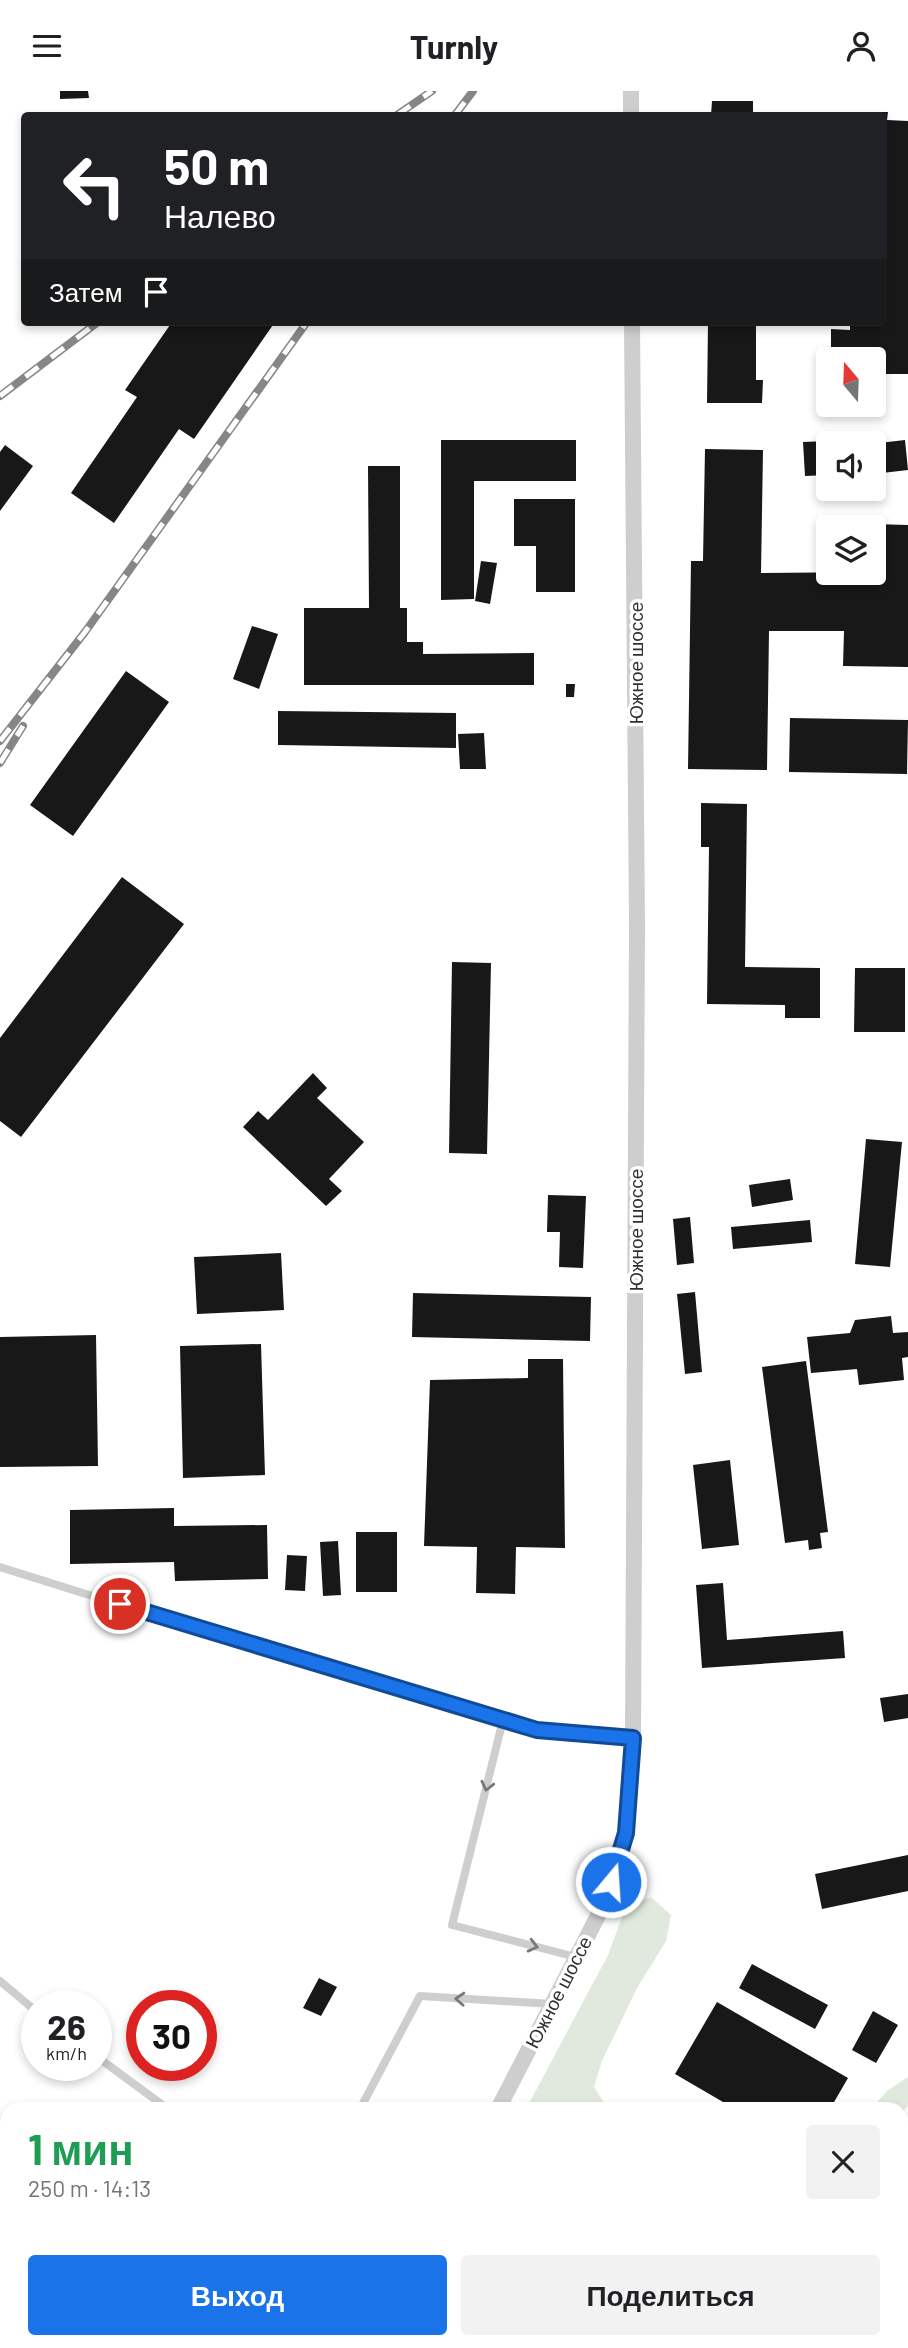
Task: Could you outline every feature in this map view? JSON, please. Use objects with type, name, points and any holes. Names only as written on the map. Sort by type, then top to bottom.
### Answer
[{"type":"street","points":[[631,91],[631,112]]},
{"type":"street","name":"Южное шоссе","points":[[502,2102],[603,1906],[626,1833],[633,1738],[637,925],[632,326]]},
{"type":"lane","points":[[0,1567],[537,1730],[633,1738]]},
{"type":"lane","points":[[503,1720],[452,1926],[577,1957]]},
{"type":"lane","points":[[0,1981],[21,1999]]},
{"type":"lane","points":[[364,2102],[420,1996],[552,2004]]},
{"type":"lane","points":[[112,2068],[158,2102]]},
{"type":"shaded area","points":[[651,1897],[671,1915],[666,1941],[637,1988],[602,2061],[594,2087],[604,2102],[530,2102],[608,1955],[626,1906]]},
{"type":"shaded area","points":[[908,2077],[908,2102],[877,2102],[888,2090]]},
{"type":"building","points":[[60,91],[88,91],[89,98],[60,99]]},
{"type":"building","points":[[712,101],[753,101],[753,112],[711,112]]},
{"type":"building","points":[[887,120],[908,121],[908,374],[886,374],[886,347],[831,347],[831,329],[887,326]]},
{"type":"building","points":[[169,326],[272,326],[194,439],[179,429],[114,523],[71,493],[137,397],[125,390]]},
{"type":"building","points":[[708,326],[756,326],[756,380],[763,380],[762,403],[707,403]]},
{"type":"building","points":[[441,440],[576,440],[576,481],[474,481],[474,599],[441,600]]},
{"type":"building","points":[[905,440],[908,470],[886,473],[886,442]]},
{"type":"building","points":[[816,441],[816,476],[805,476],[803,442]]},
{"type":"building","points":[[5,445],[33,466],[0,511],[0,452]]},
{"type":"building","points":[[705,449],[763,450],[761,573],[816,573],[816,585],[886,585],[886,524],[908,525],[908,667],[843,666],[844,631],[769,631],[767,770],[688,769],[691,561],[703,561]]},
{"type":"building","points":[[368,466],[400,466],[400,608],[407,608],[407,642],[423,642],[423,654],[534,653],[534,685],[304,685],[304,608],[369,608]]},
{"type":"building","points":[[514,499],[575,499],[575,592],[536,592],[536,546],[514,546]]},
{"type":"building","points":[[481,561],[497,563],[490,604],[475,601]]},
{"type":"building","points":[[252,626],[278,634],[259,689],[233,679]]},
{"type":"building","points":[[126,671],[169,702],[73,836],[30,805]]},
{"type":"building","points":[[566,684],[575,684],[574,697],[566,697]]},
{"type":"building","points":[[278,711],[456,713],[456,748],[278,745]]},
{"type":"building","points":[[790,718],[908,720],[907,774],[789,772]]},
{"type":"building","points":[[484,733],[486,769],[460,769],[458,734]]},
{"type":"building","points":[[701,803],[747,804],[745,967],[820,968],[820,1018],[785,1018],[785,1005],[707,1004],[709,847],[701,847]]},
{"type":"building","points":[[122,877],[184,924],[21,1137],[0,1121],[0,1038]]},
{"type":"building","points":[[452,962],[491,963],[487,1154],[449,1153]]},
{"type":"building","points":[[855,968],[905,968],[905,1032],[854,1032]]},
{"type":"building","points":[[313,1073],[327,1088],[317,1098],[364,1142],[329,1179],[342,1191],[326,1206],[243,1127],[258,1111],[268,1120]]},
{"type":"building","points":[[866,1139],[902,1142],[890,1267],[855,1264]]},
{"type":"building","points":[[790,1179],[793,1200],[752,1207],[749,1185]]},
{"type":"building","points":[[548,1195],[586,1196],[583,1268],[559,1267],[560,1232],[547,1232]]},
{"type":"building","points":[[690,1217],[694,1263],[677,1265],[673,1219]]},
{"type":"building","points":[[810,1220],[812,1242],[733,1249],[731,1227]]},
{"type":"building","points":[[281,1253],[284,1310],[197,1314],[194,1257]]},
{"type":"building","points":[[695,1292],[702,1372],[685,1374],[677,1294]]},
{"type":"building","points":[[413,1293],[591,1297],[590,1341],[412,1337]]},
{"type":"building","points":[[891,1316],[893,1333],[908,1332],[908,1357],[902,1358],[904,1380],[859,1385],[857,1369],[811,1373],[807,1337],[850,1333],[855,1320]]},
{"type":"building","points":[[96,1335],[98,1466],[0,1467],[0,1337]]},
{"type":"building","points":[[261,1344],[265,1475],[183,1478],[180,1346]]},
{"type":"building","points":[[528,1359],[563,1359],[565,1548],[516,1547],[515,1594],[476,1593],[477,1547],[424,1546],[430,1380],[528,1378]]},
{"type":"building","points":[[806,1361],[828,1532],[820,1533],[822,1548],[809,1550],[808,1540],[785,1543],[762,1367]]},
{"type":"building","points":[[730,1460],[739,1545],[702,1549],[693,1465]]},
{"type":"building","points":[[174,1508],[174,1526],[267,1525],[268,1579],[175,1581],[174,1562],[70,1564],[70,1510]]},
{"type":"building","points":[[356,1532],[397,1532],[397,1592],[356,1592]]},
{"type":"building","points":[[338,1541],[341,1595],[323,1596],[320,1542]]},
{"type":"building","points":[[287,1555],[307,1556],[305,1591],[285,1590]]},
{"type":"building","points":[[723,1583],[727,1640],[843,1631],[845,1658],[702,1668],[696,1585]]},
{"type":"building","points":[[908,1694],[908,1718],[884,1722],[880,1698]]},
{"type":"building","points":[[908,1855],[908,1891],[822,1909],[815,1874]]},
{"type":"building","points":[[752,1964],[828,2005],[815,2029],[739,1988]]},
{"type":"building","points":[[319,1978],[337,1987],[321,2016],[303,2008]]},
{"type":"building","points":[[717,2002],[848,2078],[834,2102],[723,2102],[675,2074]]},
{"type":"building","points":[[873,2011],[898,2025],[876,2063],[852,2050]]},
{"type":"railway","points":[[401,112],[432,91]]},
{"type":"railway","points":[[457,112],[473,91]]},
{"type":"railway","points":[[0,396],[93,326]]},
{"type":"railway","points":[[0,741],[85,632],[304,326]]},
{"type":"railway","points":[[0,763],[23,726]]},
{"type":"route","points":[[120,1604],[537,1730],[633,1738],[626,1833],[611,1882]]}]
